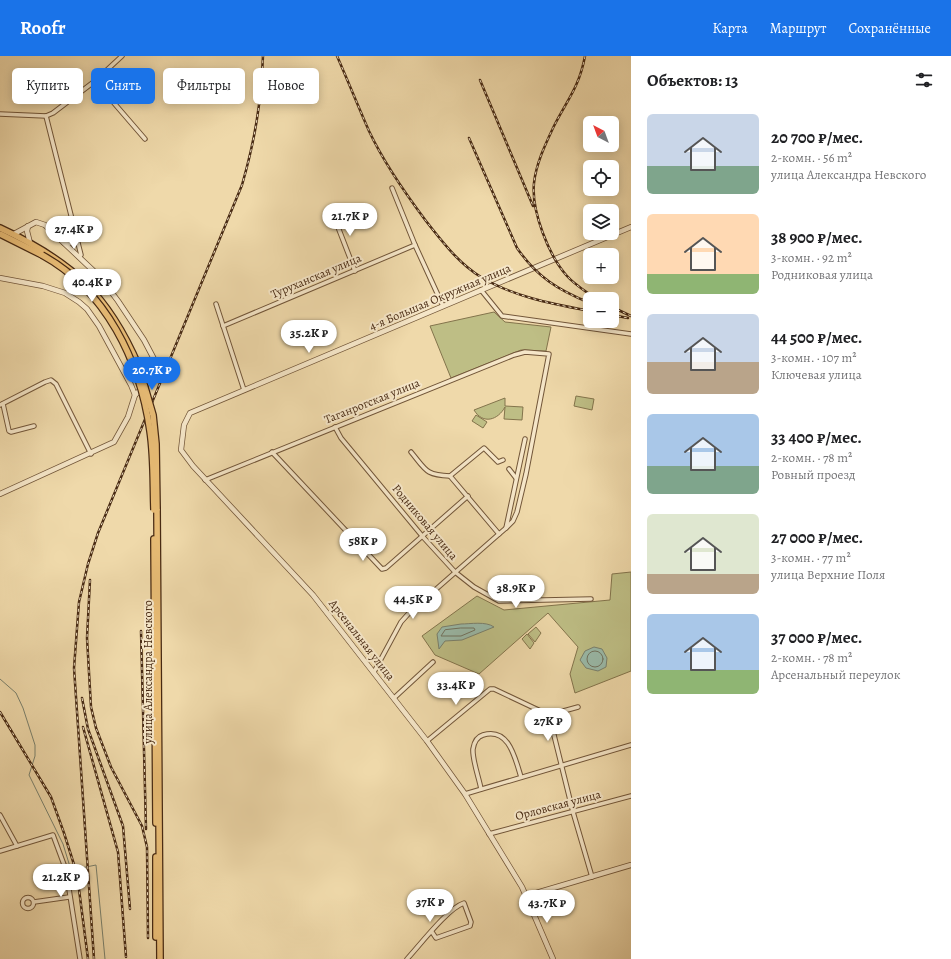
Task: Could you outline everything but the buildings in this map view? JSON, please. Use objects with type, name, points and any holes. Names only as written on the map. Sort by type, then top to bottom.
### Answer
[{"type":"main road","points":[[0,228],[30,243],[44,253]]},
{"type":"main road","points":[[0,234],[44,253]]},
{"type":"main road","name":"улица Александра Невского","points":[[44,253],[72,270],[92,289],[114,317],[131,349],[148,391],[153,415],[157,462],[155,510],[160,959]]},
{"type":"main road","points":[[155,510],[157,959]]},
{"type":"street","points":[[109,68],[122,56]]},
{"type":"street","points":[[0,114],[46,116],[59,109],[91,84]]},
{"type":"street","points":[[116,104],[146,138]]},
{"type":"street","points":[[46,116],[81,255],[79,257]]},
{"type":"street","points":[[392,188],[415,245],[443,306]]},
{"type":"street","points":[[331,209],[355,271]]},
{"type":"street","points":[[0,494],[91,454],[114,442],[128,417],[134,393],[151,375],[154,359],[139,331],[100,277],[40,222],[36,222],[14,234]]},
{"type":"street","points":[[28,226],[27,231],[30,243]]},
{"type":"street","name":"4-я Большая Окружная улица","points":[[190,413],[631,227]]},
{"type":"street","points":[[63,243],[69,244],[76,237]]},
{"type":"street","name":"Туруханская улица","points":[[224,326],[415,245]]},
{"type":"street","points":[[0,278],[65,293],[79,302],[87,309],[99,326],[134,393]]},
{"type":"street","points":[[481,290],[502,316],[631,334]]},
{"type":"street","points":[[216,304],[244,390]]},
{"type":"street","name":"Таганрогская улица","points":[[205,480],[514,356],[526,352],[549,354],[526,474],[517,512],[513,521],[506,528]]},
{"type":"street","points":[[34,426],[11,432],[1,405],[51,380],[56,384],[91,454]]},
{"type":"street","name":"Арсенальная улица","points":[[190,413],[184,426],[181,450],[205,480],[313,595],[427,741],[465,794],[526,896],[553,959]]},
{"type":"street","name":"Родниковая улица","points":[[335,427],[341,438],[423,537],[455,572],[474,587],[499,601],[591,599]]},
{"type":"street","points":[[374,672],[401,622],[410,612],[506,528],[525,439]]},
{"type":"street","points":[[410,452],[427,472],[433,475],[450,476],[484,448],[498,462],[503,460]]},
{"type":"street","points":[[272,452],[382,569],[423,537],[468,496]]},
{"type":"street","points":[[509,469],[516,478]]},
{"type":"street","points":[[450,476],[499,534]]},
{"type":"street","points":[[394,698],[433,662]]},
{"type":"street","points":[[427,741],[486,691],[494,689],[550,715],[578,707]]},
{"type":"street","points":[[550,715],[573,812],[592,877]]},
{"type":"street","points":[[481,789],[473,750],[475,741],[480,736],[488,733],[496,734],[505,740],[512,750],[521,777]]},
{"type":"street","points":[[465,794],[562,764],[631,746]]},
{"type":"street","name":"Орловская улица","points":[[489,834],[631,796]]},
{"type":"street","points":[[0,815],[16,846]]},
{"type":"street","points":[[0,851],[53,835],[66,870],[69,897],[80,959]]},
{"type":"street","points":[[526,896],[631,866]]},
{"type":"street","points":[[34,902],[69,897]]},
{"type":"street","points":[[407,959],[456,906],[464,903],[471,922],[470,926],[436,938],[432,932]]},
{"type":"green space","points":[[494,312],[505,322],[551,327],[546,351],[521,350],[451,378],[430,326]]},
{"type":"green space","points":[[576,396],[594,399],[592,410],[574,406]]},
{"type":"green space","points":[[505,398],[505,406],[523,407],[522,420],[504,419],[505,407],[498,415],[490,419],[482,418],[474,410]]},
{"type":"green space","points":[[476,415],[487,422],[483,428],[472,421]]},
{"type":"green space","points":[[631,572],[631,671],[575,693],[570,674],[578,647],[548,613],[479,674],[435,655],[422,636],[477,596],[504,610],[610,600],[612,574]]},
{"type":"green space","points":[[536,627],[541,633],[535,642],[528,634]]},
{"type":"green space","points":[[527,634],[534,643],[530,649],[522,639]]},
{"type":"water","points":[[482,623],[494,627],[462,640],[445,641],[439,649],[437,634],[442,627]]},
{"type":"water","points":[[594,647],[602,649],[607,658],[606,667],[598,671],[586,668],[580,660],[585,651]]},
{"type":"waterway","points":[[0,679],[16,693],[23,708],[35,745],[35,756],[29,775],[63,844],[71,870],[96,865],[105,959]]},
{"type":"railway","points":[[94,959],[74,668],[79,602],[88,564],[98,533],[242,185],[257,121],[263,56]]},
{"type":"railway","points":[[337,56],[369,131],[388,166],[403,189],[444,244],[465,265],[481,277],[494,284],[520,295],[583,310]]},
{"type":"railway","points":[[585,56],[576,85],[553,128],[541,155],[535,176],[534,194],[538,219],[554,257],[567,276],[586,292]]},
{"type":"railway","points":[[480,80],[533,206]]},
{"type":"railway","points":[[469,138],[517,248],[540,275],[558,288],[583,300]]},
{"type":"railway","points":[[619,310],[631,316]]},
{"type":"railway","points":[[619,316],[628,318]]},
{"type":"railway","points":[[90,580],[87,638],[91,707],[96,728],[111,767],[142,826],[147,847],[148,938]]},
{"type":"railway","points":[[141,631],[146,829]]},
{"type":"railway","points":[[82,698],[88,729],[123,826],[130,909]]},
{"type":"railway","points":[[0,712],[51,797],[64,833],[77,874],[88,959]]},
{"type":"railway","points":[[83,727],[118,852],[126,957]]}]
